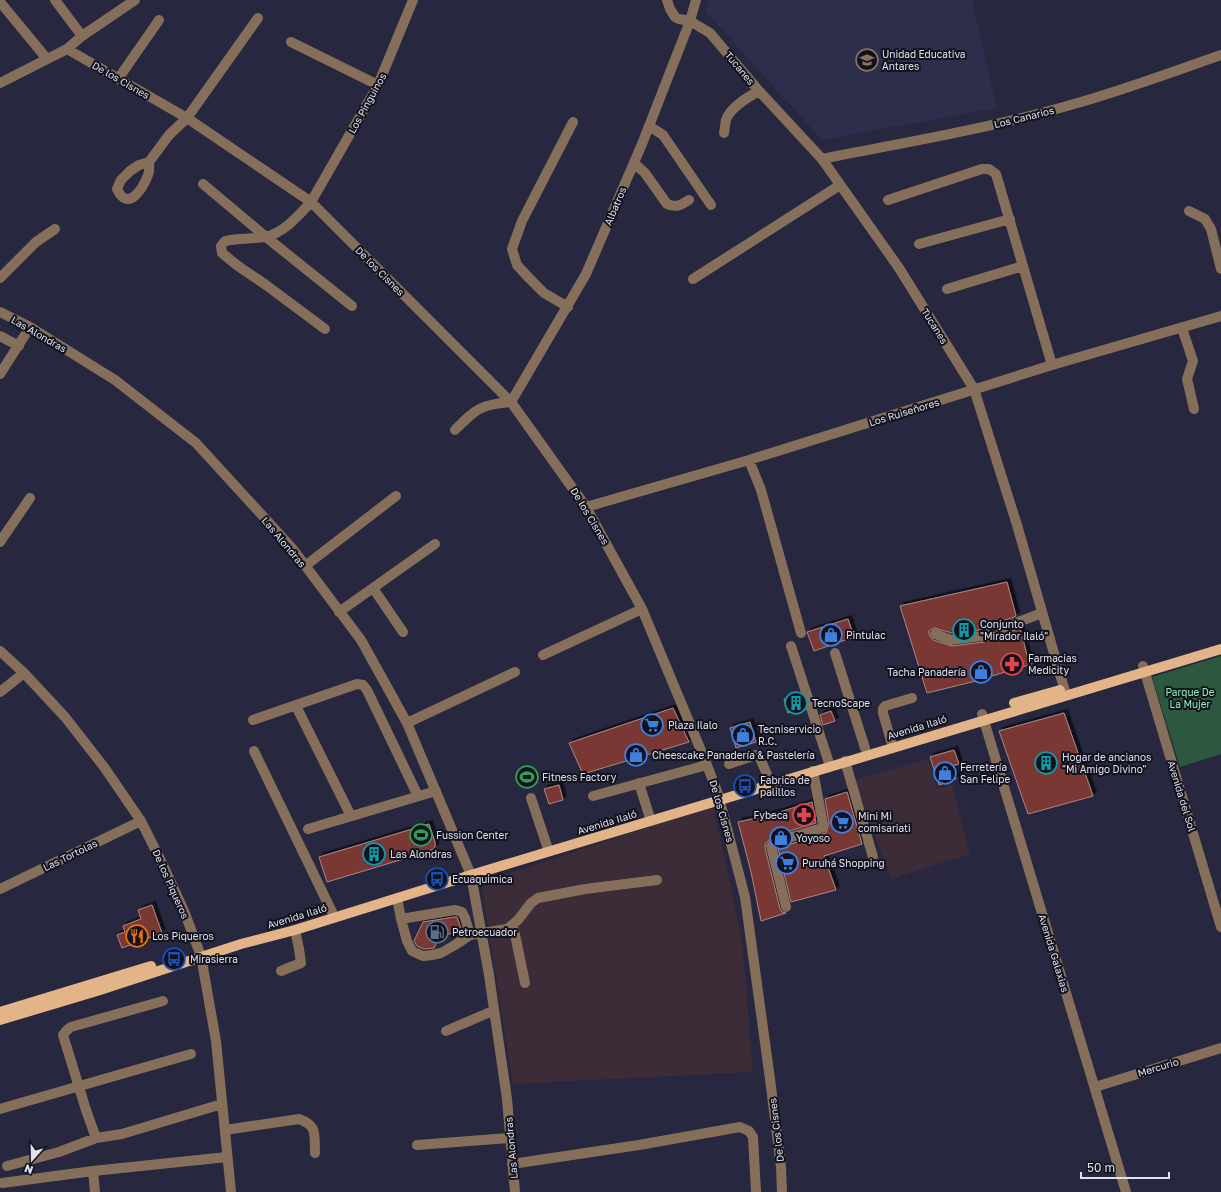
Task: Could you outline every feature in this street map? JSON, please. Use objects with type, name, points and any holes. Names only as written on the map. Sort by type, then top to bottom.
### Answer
[{"type":"main road","name":"Avenida Ilaló","points":[[0,1020],[97,991],[200,954],[295,930],[396,898],[547,846],[648,816],[845,762],[983,717],[1042,694],[1065,692],[1221,642]]},
{"type":"main road","name":"Avenida Ilaló","points":[[1143,668],[1221,649]]},
{"type":"main road","name":"Avenida Ilaló","points":[[0,1012],[200,954],[332,912],[719,797],[768,779],[865,748],[983,717]]},
{"type":"street","points":[[55,0],[82,36]]},
{"type":"street","points":[[0,83],[67,49],[82,36],[135,0]]},
{"type":"street","name":"Los Pinguinos","points":[[266,237],[278,232],[296,218],[312,202],[378,85],[413,0]]},
{"type":"street","name":"Tucanes","points":[[667,0],[670,9],[675,16],[679,19],[690,21],[710,33],[759,91],[822,159],[899,268],[974,389],[1017,524],[1065,692]]},
{"type":"street","name":"Albatros","points":[[511,402],[586,274],[649,126],[690,21],[696,0]]},
{"type":"street","points":[[0,2],[47,59]]},
{"type":"street","points":[[149,162],[169,135],[187,118],[258,18]]},
{"type":"street","points":[[118,78],[159,20]]},
{"type":"street","points":[[291,42],[378,85]]},
{"type":"street","name":"De los Cisnes","points":[[67,49],[187,118],[312,202],[511,402],[586,506],[642,609],[719,797],[745,897],[770,1079],[782,1192]]},
{"type":"street","name":"Los Canarios","points":[[822,159],[982,127],[1074,105],[1221,55]]},
{"type":"street","points":[[724,133],[726,119],[732,111],[739,104],[759,91]]},
{"type":"street","points":[[568,307],[544,293],[529,278],[517,265],[512,249],[522,221],[573,122]]},
{"type":"street","points":[[649,126],[663,135],[711,204]]},
{"type":"street","points":[[634,163],[645,173],[667,204],[672,206],[680,206],[689,200]]},
{"type":"street","points":[[888,200],[982,169],[989,169],[996,174],[1052,365]]},
{"type":"street","points":[[203,184],[352,306]]},
{"type":"street","points":[[693,279],[840,185]]},
{"type":"street","points":[[1189,211],[1205,219],[1211,229],[1221,269]]},
{"type":"street","points":[[920,244],[1010,219]]},
{"type":"street","points":[[0,278],[36,242],[55,229]]},
{"type":"street","points":[[266,237],[225,241],[221,246],[222,253],[325,329]]},
{"type":"street","points":[[947,289],[1023,266]]},
{"type":"street","name":"Las Alondras","points":[[0,312],[30,327],[115,380],[196,443],[292,548],[360,640],[407,723],[469,872],[489,975],[506,1099],[515,1192]]},
{"type":"street","name":"Los Ruiseñores","points":[[586,506],[749,460],[1052,365],[1221,316]]},
{"type":"street","points":[[0,374],[30,327]]},
{"type":"street","points":[[1182,328],[1193,361],[1187,379],[1194,409]]},
{"type":"street","points":[[0,336],[19,346]]},
{"type":"street","points":[[455,430],[480,408],[491,404],[511,402]]},
{"type":"street","points":[[749,460],[761,490],[801,633]]},
{"type":"street","points":[[305,566],[396,496]]},
{"type":"street","points":[[0,542],[30,498]]},
{"type":"street","points":[[339,612],[435,544]]},
{"type":"street","points":[[373,588],[403,632]]},
{"type":"street","points":[[543,655],[642,609]]},
{"type":"street","points":[[935,634],[951,640],[982,636],[1042,613]]},
{"type":"street","points":[[791,646],[828,760]]},
{"type":"street","name":"De los Piqueros","points":[[0,651],[24,673],[65,717],[104,767],[141,821],[181,905],[200,954],[216,1041],[231,1192]]},
{"type":"street","points":[[835,653],[865,748]]},
{"type":"street","name":"Avenida del Sol","points":[[1143,668],[1221,926]]},
{"type":"street","points":[[407,723],[515,672]]},
{"type":"street","points":[[0,692],[24,673]]},
{"type":"street","points":[[253,720],[357,684],[363,685],[367,690],[418,796]]},
{"type":"street","points":[[891,741],[882,713],[883,709],[885,706],[912,698]]},
{"type":"street","points":[[296,706],[351,816]]},
{"type":"street","name":"Avenida Galaxias","points":[[983,717],[1126,1192]]},
{"type":"street","points":[[254,751],[332,912]]},
{"type":"street","points":[[729,764],[756,755],[759,756],[768,779]]},
{"type":"street","points":[[845,762],[873,857]]},
{"type":"street","points":[[593,796],[707,765]]},
{"type":"street","points":[[786,907],[771,846],[775,842],[822,828],[823,824],[813,771]]},
{"type":"street","points":[[639,783],[648,816]]},
{"type":"street","points":[[308,829],[436,791]]},
{"type":"street","points":[[531,798],[547,846]]},
{"type":"street","name":"Las Tortolas","points":[[0,889],[141,821]]},
{"type":"street","points":[[396,898],[407,941],[412,951],[423,956],[441,953],[470,935],[481,932],[507,929],[513,925],[531,903],[538,898],[585,889],[657,880]]},
{"type":"street","points":[[401,919],[455,910],[462,912],[470,935]]},
{"type":"street","points":[[513,925],[525,983]]},
{"type":"street","points":[[281,971],[301,963],[300,949],[295,930]]},
{"type":"street","points":[[96,1138],[63,1035],[68,1028],[163,1001]]},
{"type":"street","points":[[446,1031],[488,1013],[494,1012]]},
{"type":"street","name":"Mercurio","points":[[1095,1087],[1221,1048]]},
{"type":"street","points":[[0,1109],[191,1054]]},
{"type":"street","points":[[7,1166],[59,1152],[96,1138],[122,1134],[222,1104]]},
{"type":"street","points":[[225,1130],[299,1119],[308,1122],[312,1126],[314,1133],[315,1153]]},
{"type":"street","points":[[512,1164],[639,1145],[740,1127],[749,1131],[753,1137],[756,1192]]},
{"type":"street","points":[[417,1145],[509,1138]]},
{"type":"street","points":[[2,1183],[93,1171],[227,1157]]},
{"type":"street","points":[[93,1171],[95,1192]]},
{"type":"shaded area","name":"Unidad Educativa Antares","points":[[709,0],[972,0],[997,108],[822,140],[705,11]]},
{"type":"shaded area","points":[[928,759],[937,789],[952,785],[970,854],[891,879],[855,780]]},
{"type":"shaded area","points":[[713,805],[742,939],[753,1072],[513,1084],[481,883]]},
{"type":"green space","name":"Parque De La Mujer","points":[[1221,656],[1221,754],[1180,767],[1152,677]]},
{"type":"building","name":"Conjunto \"Mirador Ilaló\"","points":[[1007,582],[1016,616],[980,630],[952,633],[934,628],[929,631],[929,635],[933,640],[952,646],[984,642],[1020,628],[1027,655],[1032,664],[972,682],[927,693],[900,606]]},
{"type":"building","name":"Pintulac","points":[[848,619],[854,637],[814,651],[807,632]]},
{"type":"building","name":"TecnoScape","points":[[800,694],[804,707],[788,713],[784,699]]},
{"type":"building","name":"Plaza Ilalo","points":[[673,708],[689,742],[583,774],[569,743]]},
{"type":"building","points":[[831,711],[835,721],[823,725],[820,715]]},
{"type":"building","name":"Hogar de ancianos \"Mi Amigo Divino\"","points":[[1064,713],[1093,796],[1028,814],[999,731]]},
{"type":"building","name":"Tecniservicio R.C.","points":[[750,722],[756,742],[736,748],[730,728]]},
{"type":"building","name":"Ferretería San Felipe","points":[[954,750],[959,764],[952,766],[956,779],[939,785],[930,757]]},
{"type":"building","points":[[559,785],[563,800],[549,804],[544,789]]},
{"type":"building","points":[[847,792],[862,844],[824,856],[836,890],[791,902],[778,848],[826,833],[829,823],[825,799]]},
{"type":"building","points":[[812,802],[816,823],[773,836],[765,844],[780,909],[782,912],[786,913],[761,921],[751,872],[738,822],[770,815]]},
{"type":"building","name":"Las Alondras","points":[[429,824],[435,842],[435,847],[430,851],[327,882],[319,857]]},
{"type":"building","points":[[152,905],[162,933],[122,948],[117,935],[125,932],[123,926],[141,919],[138,910]]},
{"type":"building","name":"Petroecuador","points":[[457,917],[462,931],[440,936],[434,948],[424,949],[417,946],[414,941],[423,922]]},
{"type":"place","name":"Unidad Educativa Antares","points":[[867,60]]},
{"type":"place","name":"Conjunto \"Mirador Ilaló\"","points":[[964,630]]},
{"type":"place","name":"Pintulac","points":[[831,635]]},
{"type":"place","name":"Farmacias Medicity","points":[[1012,664]]},
{"type":"place","name":"Tacha Panadería","points":[[981,672]]},
{"type":"place","name":"TecnoScape","points":[[796,703]]},
{"type":"place","name":"Plaza Ilalo","points":[[652,725]]},
{"type":"place","name":"Tecniservicio R.C.","points":[[743,735]]},
{"type":"place","name":"Cheescake Panadería & Pastelería","points":[[636,755]]},
{"type":"place","name":"Hogar de ancianos \"Mi Amigo Divino\"","points":[[1046,763]]},
{"type":"place","name":"Ferretería San Felipe","points":[[945,773]]},
{"type":"place","name":"Fitness Factory","points":[[527,777]]},
{"type":"place","name":"Fabrica de palillos","points":[[745,786]]},
{"type":"place","name":"Fybeca","points":[[804,815]]},
{"type":"place","name":"Mini Mi comisariati","points":[[842,822]]},
{"type":"place","name":"Fussion Center","points":[[421,835]]},
{"type":"place","name":"Yoyoso","points":[[781,838]]},
{"type":"place","name":"Las Alondras","points":[[374,854]]},
{"type":"place","name":"Puruhá Shopping","points":[[787,863]]},
{"type":"place","name":"Ecuaquimica","points":[[437,879]]},
{"type":"place","name":"Petroecuador","points":[[437,932]]},
{"type":"place","name":"Los Piqueros","points":[[137,936]]},
{"type":"place","name":"Mirasierra","points":[[174,959]]}]
